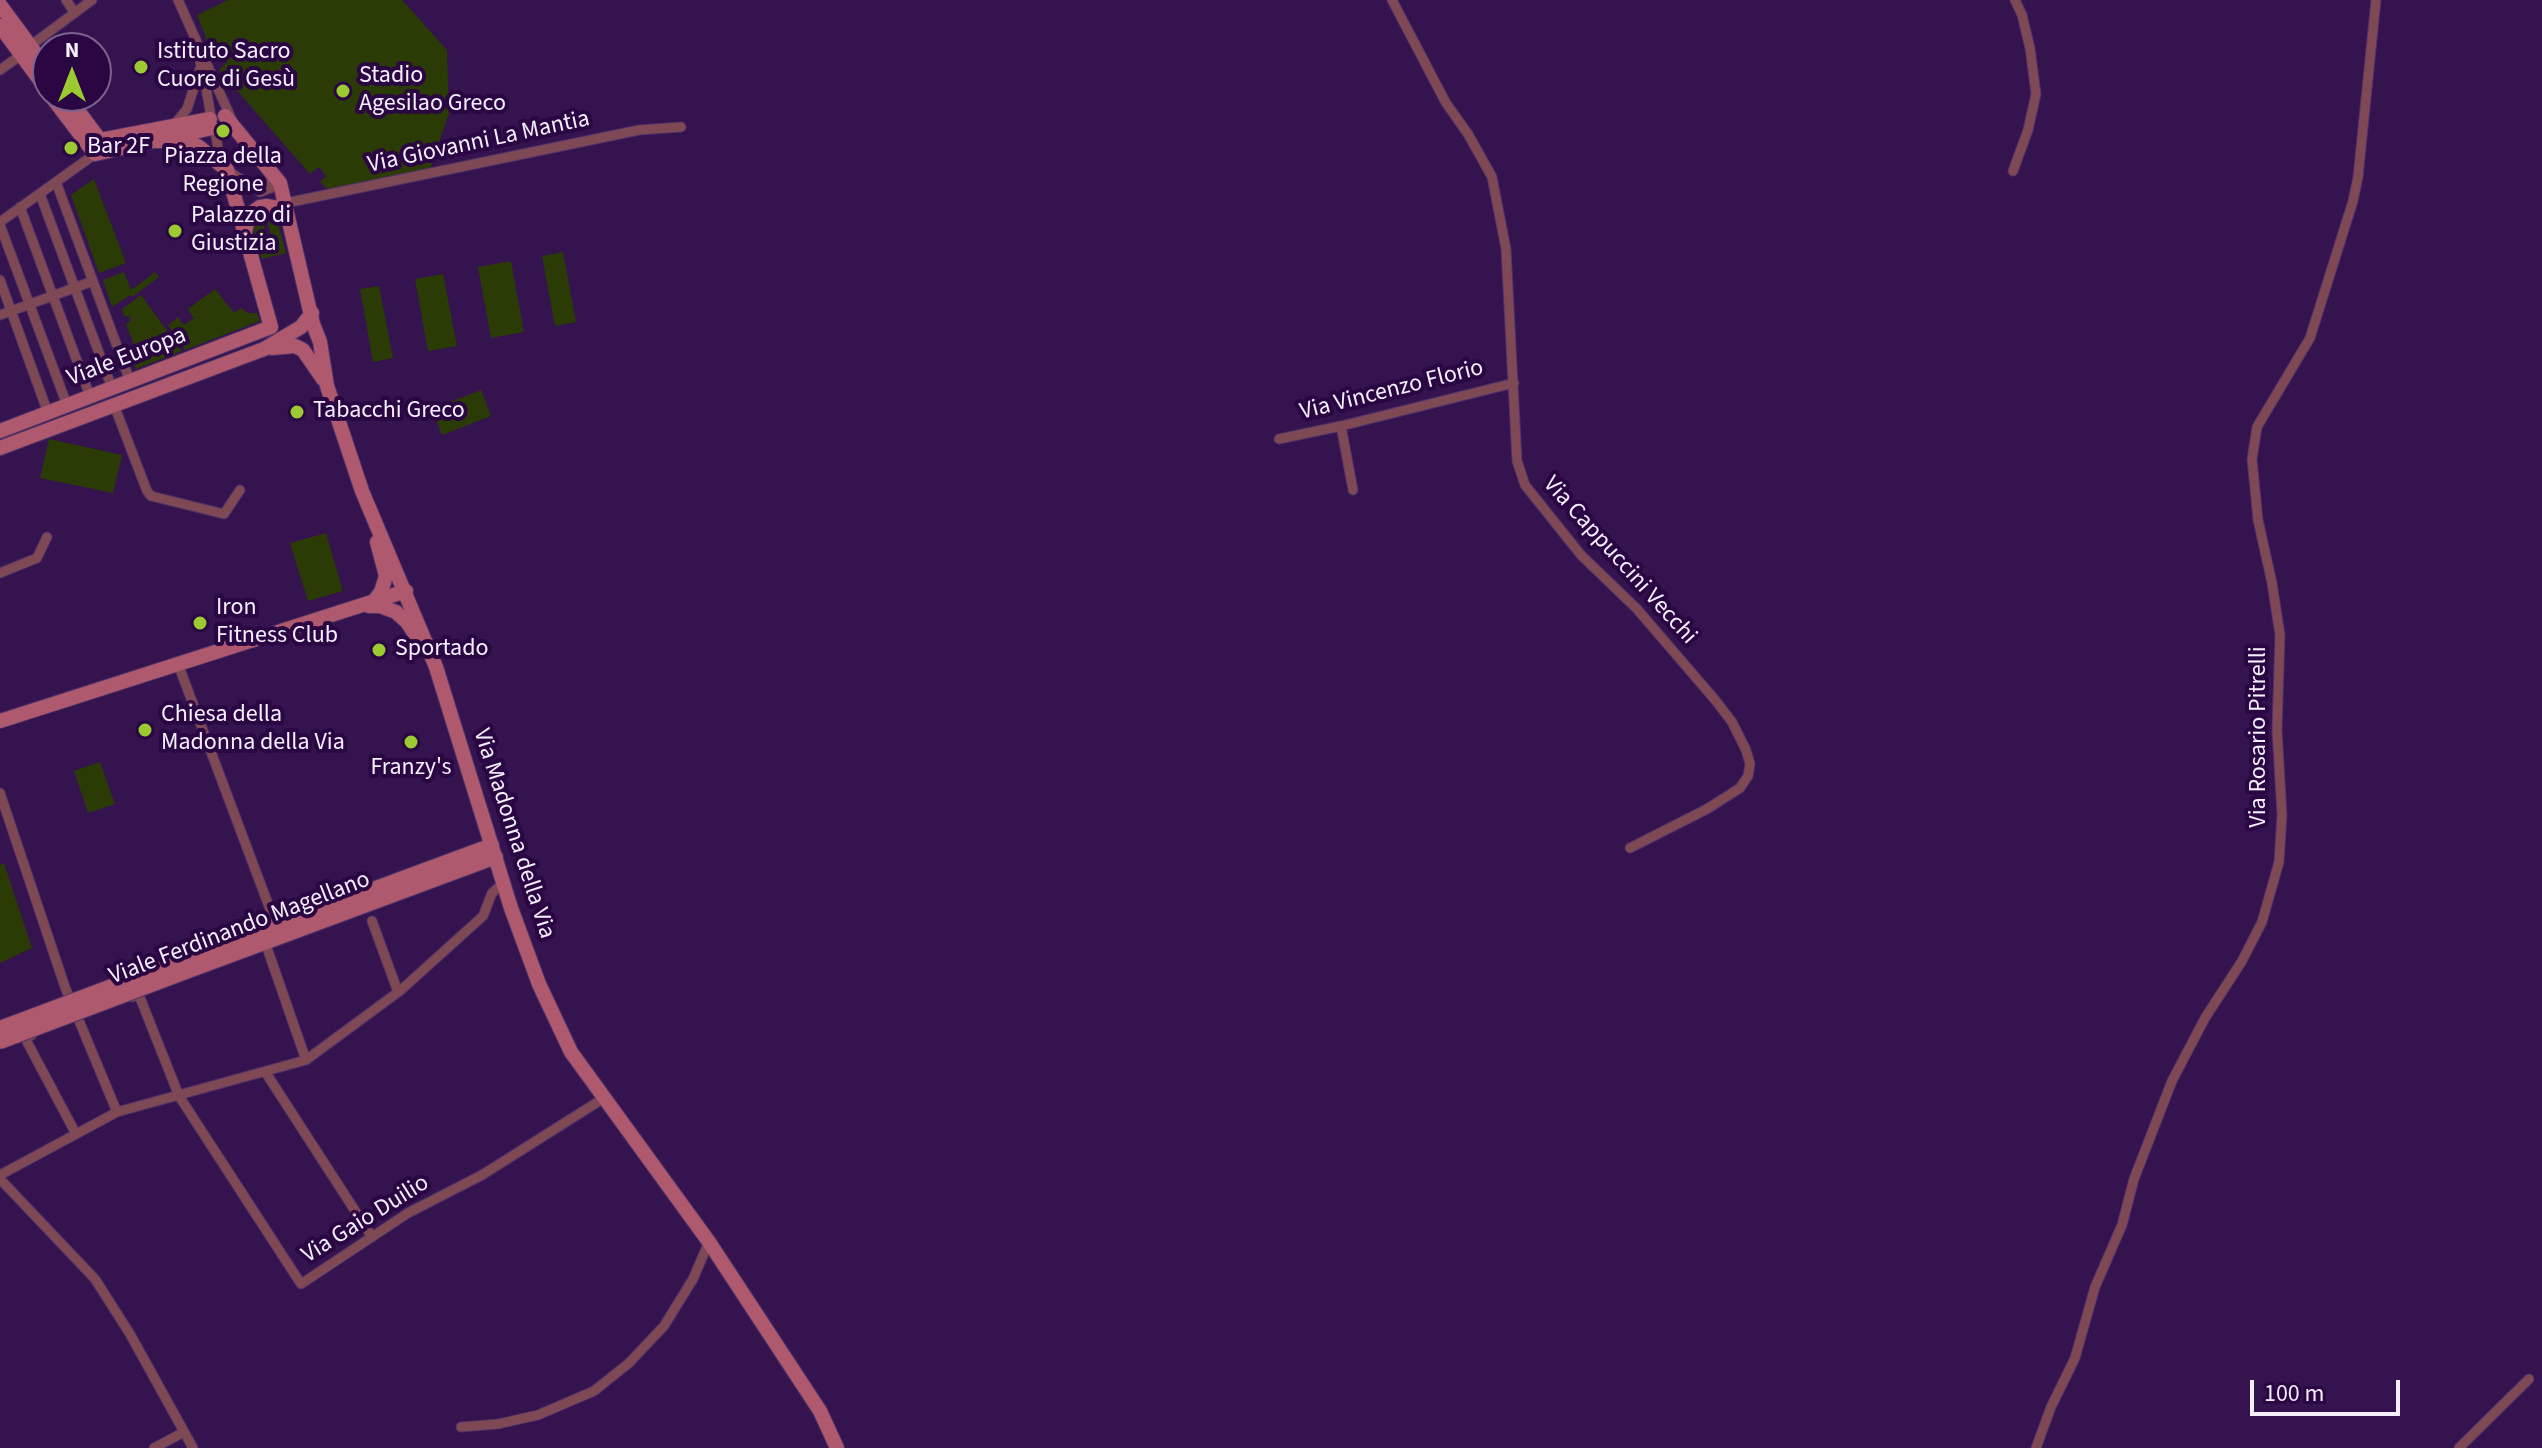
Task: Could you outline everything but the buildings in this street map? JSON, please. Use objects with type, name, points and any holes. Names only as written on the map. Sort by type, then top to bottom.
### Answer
[{"type":"street","points":[[66,0],[75,13]]},
{"type":"street","points":[[0,70],[92,0]]},
{"type":"street","points":[[178,0],[221,121],[218,148],[271,327],[308,338],[322,360]]},
{"type":"street","name":"Via Cappuccini Vecchi","points":[[1392,0],[1446,103],[1492,177],[1506,249],[1517,461],[1525,485],[1581,555],[1637,609],[1716,701],[1732,722],[1750,764],[1748,776],[1740,788],[1707,809],[1630,848]]},
{"type":"street","points":[[2013,171],[2028,130],[2036,94],[2030,48],[2015,0]]},
{"type":"street","name":"Via Rosario Pitrelli","points":[[2036,1448],[2083,1338],[2095,1287],[2122,1225],[2134,1179],[2172,1081],[2262,922],[2279,862],[2282,815],[2277,730],[2280,635],[2258,520],[2252,459],[2257,427],[2310,338],[2353,201],[2376,0]]},
{"type":"street","points":[[0,5],[32,61]]},
{"type":"street","points":[[0,26],[32,55]]},
{"type":"street","points":[[190,28],[221,121]]},
{"type":"street","points":[[173,126],[187,109],[201,66]]},
{"type":"street","points":[[64,112],[95,154]]},
{"type":"street","points":[[79,112],[100,140],[173,126],[221,121]]},
{"type":"street","points":[[67,405],[0,223],[95,154],[157,141],[221,121]]},
{"type":"street","name":"Via Madonna della Via","points":[[221,121],[280,183],[320,342],[327,386],[365,496],[436,667],[503,883],[539,984],[571,1052],[709,1242],[820,1411],[837,1448]]},
{"type":"street","name":"Via Giovanni La Mantia","points":[[286,211],[639,130],[681,127]]},
{"type":"street","points":[[157,141],[188,141],[260,192],[271,188],[272,175]]},
{"type":"street","points":[[56,182],[130,381]]},
{"type":"street","points":[[40,194],[112,388]]},
{"type":"street","points":[[20,207],[90,396]]},
{"type":"street","points":[[245,232],[249,215],[260,207],[286,211]]},
{"type":"street","points":[[0,280],[48,413]]},
{"type":"street","points":[[0,315],[93,281]]},
{"type":"street","points":[[264,349],[305,324],[312,313]]},
{"type":"street","name":"Viale Europa","points":[[0,431],[271,327]]},
{"type":"street","points":[[264,349],[286,345],[303,350],[327,386]]},
{"type":"street","name":"Viale Europa","points":[[0,448],[264,349]]},
{"type":"street","name":"Via Vincenzo Florio","points":[[1279,439],[1514,383]]},
{"type":"street","points":[[114,405],[151,496],[224,514],[240,490]]},
{"type":"street","points":[[1341,426],[1353,490]]},
{"type":"street","points":[[365,496],[386,576],[381,592],[367,604]]},
{"type":"street","points":[[0,573],[37,558],[47,537]]},
{"type":"street","points":[[0,721],[406,591]]},
{"type":"street","points":[[367,604],[388,608],[403,617],[436,667]]},
{"type":"street","points":[[178,664],[276,925]]},
{"type":"street","points":[[0,793],[65,987],[117,1112]]},
{"type":"street","name":"Viale Ferdinando Magellano","points":[[0,1042],[276,925],[494,851]]},
{"type":"street","name":"Viale Ferdinando Magellano","points":[[0,1028],[265,942],[494,851]]},
{"type":"street","points":[[193,1448],[130,1334],[95,1279],[0,1177],[117,1112],[306,1060],[398,992],[483,916],[492,893],[503,883]]},
{"type":"street","points":[[372,921],[398,992]]},
{"type":"street","points":[[265,942],[306,1060]]},
{"type":"street","points":[[76,1134],[25,1038],[139,995],[179,1096]]},
{"type":"street","points":[[266,1073],[372,1237]]},
{"type":"street","name":"Via Gaio Duilio","points":[[179,1096],[301,1284],[408,1213],[482,1175],[604,1098]]},
{"type":"street","points":[[461,1427],[498,1424],[538,1415],[594,1391],[629,1363],[664,1326],[693,1279],[709,1242]]},
{"type":"street","points":[[2459,1448],[2529,1379]]},
{"type":"street","points":[[154,1448],[184,1432]]},
{"type":"green space","name":"Stadio Agesilao Greco","points":[[228,0],[402,0],[447,50],[449,113],[430,170],[328,190],[320,182],[326,176],[319,167],[310,174],[219,70],[227,62],[217,45],[210,48],[197,15]]},
{"type":"green space","points":[[94,179],[126,263],[99,273],[71,195]]},
{"type":"green space","points":[[277,220],[286,253],[262,259],[253,226],[264,224],[266,245],[274,243],[267,223]]},
{"type":"green space","points":[[563,252],[576,322],[555,326],[542,256]]},
{"type":"green space","points":[[511,261],[524,332],[491,338],[478,267]]},
{"type":"green space","points":[[124,272],[131,290],[155,272],[159,277],[112,307],[103,280]]},
{"type":"green space","points":[[443,274],[457,346],[428,351],[415,279]]},
{"type":"green space","points":[[379,286],[393,358],[373,362],[360,289]]},
{"type":"green space","points":[[215,289],[234,313],[241,308],[248,313],[257,313],[260,321],[185,350],[168,325],[178,317],[184,325],[194,318],[188,309]]},
{"type":"green space","points":[[141,295],[182,351],[136,369],[133,360],[138,355],[126,324],[130,322],[130,317],[124,316],[122,309]]},
{"type":"green space","points":[[481,390],[491,416],[442,435],[432,409]]},
{"type":"green space","points":[[49,439],[122,455],[113,493],[40,478]]},
{"type":"green space","points":[[326,533],[343,591],[308,601],[290,543]]},
{"type":"green space","points":[[100,762],[115,804],[88,813],[74,771]]},
{"type":"green space","points":[[4,863],[32,948],[0,963],[0,865]]},
{"type":"place","name":"Istituto Sacro Cuore di Gesù","points":[[141,67]]},
{"type":"place","name":"Stadio Agesilao Greco","points":[[343,91]]},
{"type":"place","name":"Piazza della Regione","points":[[223,131]]},
{"type":"place","name":"Bar 2F","points":[[71,148]]},
{"type":"place","name":"Palazzo di Giustizia","points":[[175,231]]},
{"type":"place","name":"Tabacchi Greco","points":[[297,412]]},
{"type":"place","name":"Iron Fitness Club","points":[[200,623]]},
{"type":"place","name":"Sportado","points":[[379,650]]},
{"type":"place","name":"Chiesa della Madonna della Via","points":[[145,730]]},
{"type":"place","name":"Franzy's","points":[[411,742]]}]
